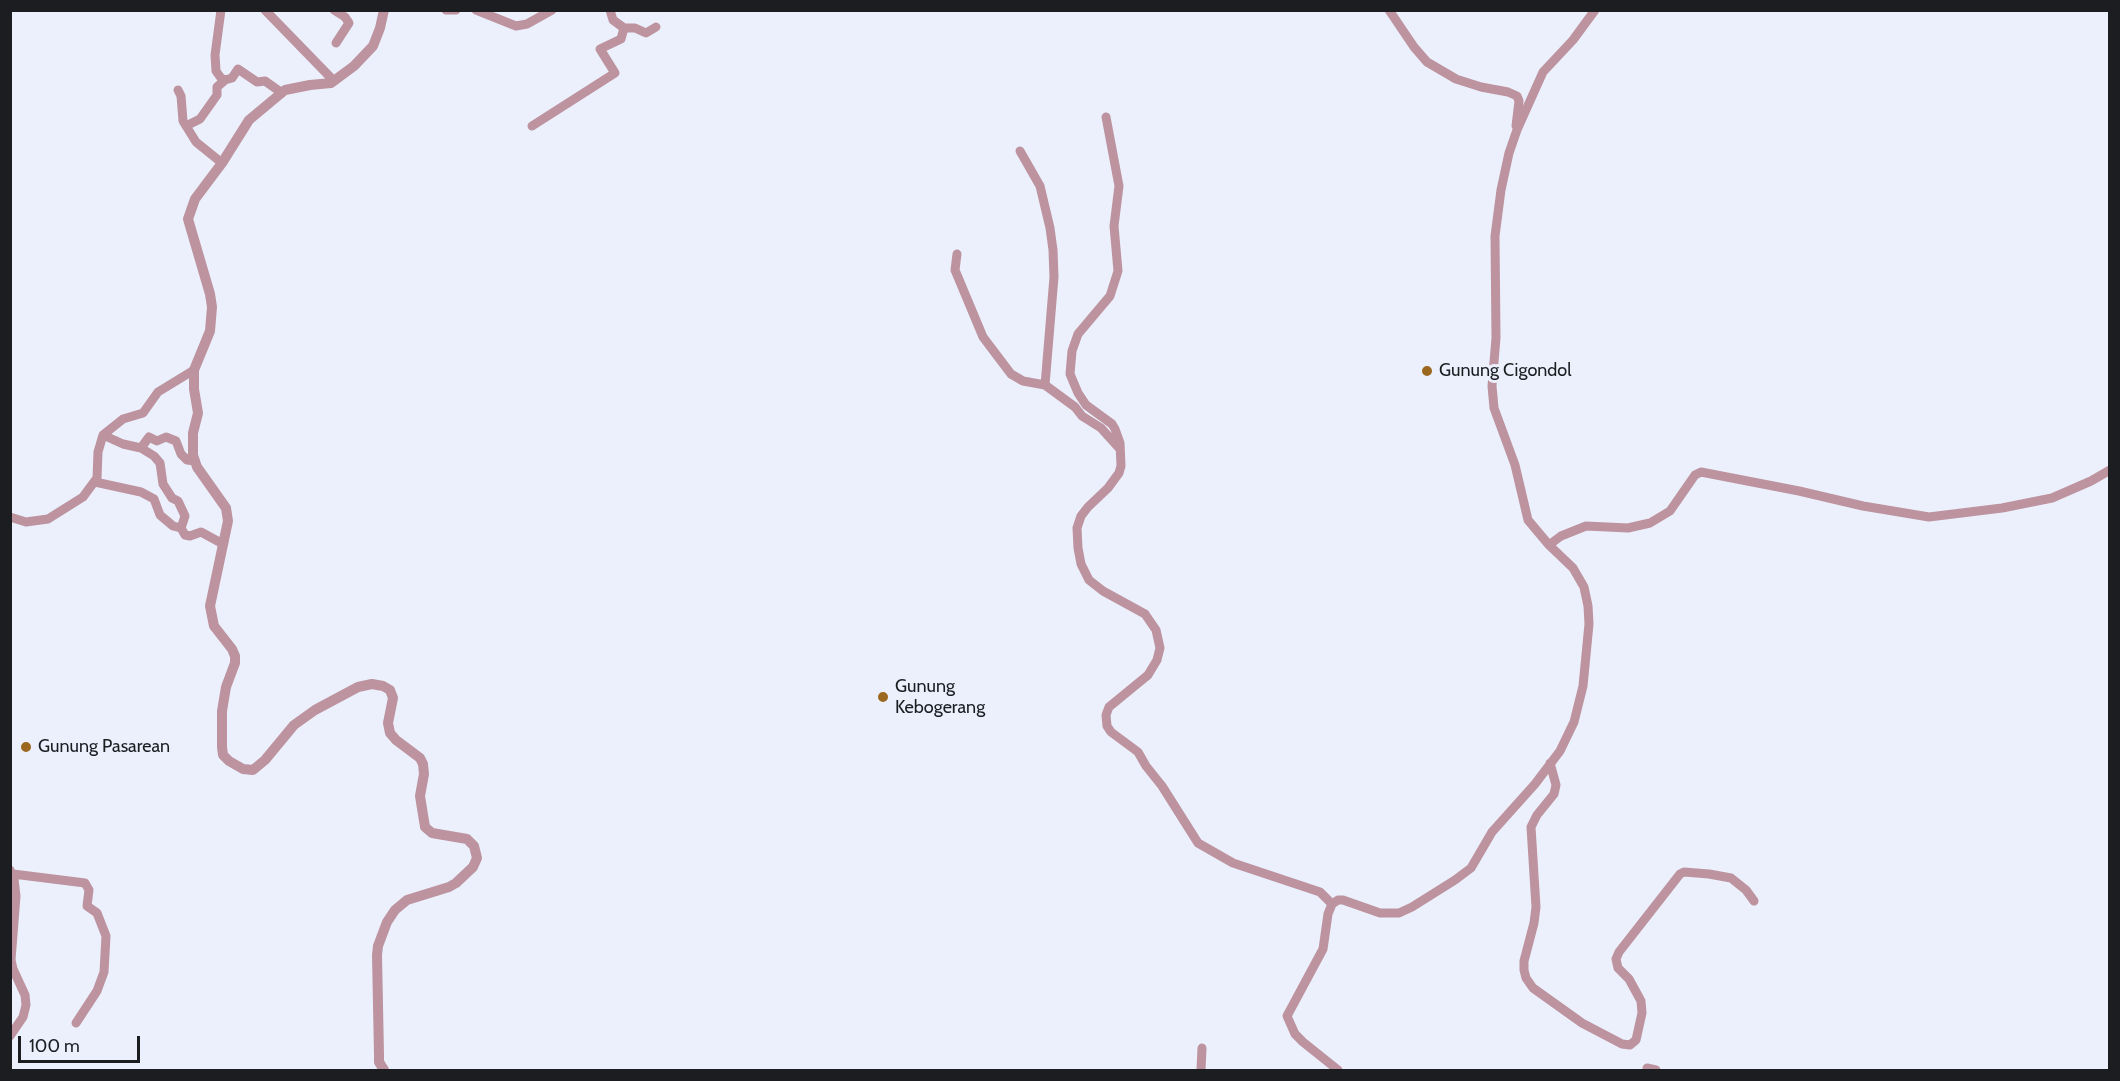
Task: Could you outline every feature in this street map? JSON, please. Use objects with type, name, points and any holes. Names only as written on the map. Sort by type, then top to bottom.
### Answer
[{"type":"street","points":[[221,10],[215,55],[216,70],[220,78],[225,80]]},
{"type":"street","points":[[265,10],[334,81]]},
{"type":"street","points":[[334,10],[345,17],[349,23],[336,43]]},
{"type":"street","points":[[382,1070],[379,1055],[377,955],[387,922],[395,910],[407,900],[456,883],[476,862],[474,846],[464,837],[432,833],[425,827],[420,796],[424,774],[423,764],[420,758],[390,733],[388,723],[393,698],[390,690],[383,686],[372,684],[358,687],[315,710],[294,725],[261,764],[253,770],[243,769],[229,761],[222,749],[224,696],[235,656],[214,626],[210,606],[228,520],[226,508],[195,461],[192,442],[198,413],[194,370],[210,331],[212,307],[188,219],[195,199],[222,163],[249,120],[282,93],[297,87],[334,81],[360,60],[373,46],[384,10]]},
{"type":"street","points":[[446,10],[456,10]]},
{"type":"street","points":[[476,10],[516,26],[526,24],[552,10]]},
{"type":"street","points":[[610,10],[610,16],[624,28],[634,28],[646,33],[656,27]]},
{"type":"street","points":[[1389,10],[1427,62],[1456,79],[1517,96],[1519,101],[1515,121],[1516,130]]},
{"type":"street","points":[[1338,1071],[1295,1034],[1287,1016],[1323,949],[1328,914],[1332,904],[1341,899],[1380,913],[1399,913],[1412,907],[1471,868],[1492,832],[1529,791],[1564,745],[1574,722],[1582,686],[1589,610],[1586,593],[1579,578],[1565,559],[1536,531],[1526,516],[1515,465],[1494,408],[1496,219],[1516,130],[1543,72],[1573,40],[1595,10]]},
{"type":"street","points":[[532,126],[615,73],[600,49],[620,41],[624,28]]},
{"type":"street","points":[[186,126],[200,120],[217,95],[217,87],[225,80],[232,78],[238,69],[257,82],[265,81],[282,93]]},
{"type":"street","points":[[178,90],[181,96],[183,121],[186,126],[196,142],[222,163]]},
{"type":"street","points":[[1106,117],[1119,186],[1114,226],[1118,271],[1110,296],[1092,315],[1074,342],[1070,374],[1086,405],[1112,424],[1115,429],[1121,450],[1121,466],[1119,473],[1108,488],[1085,509],[1078,524],[1079,555],[1085,574],[1092,584],[1148,617],[1156,630],[1160,648],[1157,660],[1148,675],[1109,707],[1106,715],[1108,729],[1138,752],[1198,843],[1233,863],[1320,892],[1332,904]]},
{"type":"street","points":[[1020,152],[1040,186],[1053,250],[1054,277],[1045,385]]},
{"type":"street","points":[[957,254],[955,270],[982,337],[1011,374],[1023,381],[1045,385],[1075,407],[1082,416],[1101,428],[1121,450]]},
{"type":"street","points":[[10,517],[26,522],[48,519],[84,497],[95,482],[99,446],[103,435],[123,419],[143,413],[158,392],[194,370]]},
{"type":"street","points":[[103,435],[123,444],[141,448],[160,463],[163,484],[172,498],[178,501],[185,516],[181,528]]},
{"type":"street","points":[[141,448],[149,437],[157,441],[166,437],[176,441],[181,454],[187,460],[195,461]]},
{"type":"street","points":[[1549,545],[1561,536],[1586,526],[1628,528],[1650,523],[1670,511],[1695,475],[1701,472],[1799,490],[1863,506],[1929,517],[2002,508],[2052,498],[2091,481],[2109,470]]},
{"type":"street","points":[[95,482],[141,492],[154,499],[160,515],[181,528],[185,535],[190,536],[201,532],[223,544]]},
{"type":"street","points":[[1550,763],[1556,785],[1554,794],[1537,814],[1531,827],[1536,907],[1524,969],[1526,978],[1533,988],[1582,1023],[1622,1044],[1630,1045],[1636,1040],[1642,1012],[1641,1001],[1629,979],[1618,968],[1616,959],[1619,952],[1680,874],[1684,872],[1731,878],[1746,890],[1754,901]]},
{"type":"street","points":[[10,1036],[23,1017],[26,1005],[25,995],[11,960],[16,896],[12,872],[85,883],[89,890],[87,906],[97,912],[106,936],[104,972],[93,997],[76,1023]]},
{"type":"street","points":[[1200,1071],[1202,1048]]},
{"type":"place","name":"Gunung Cigondol","points":[[1427,371]]},
{"type":"place","name":"Gunung Kebogerang","points":[[883,697]]},
{"type":"place","name":"Gunung Pasarean","points":[[26,747]]}]
